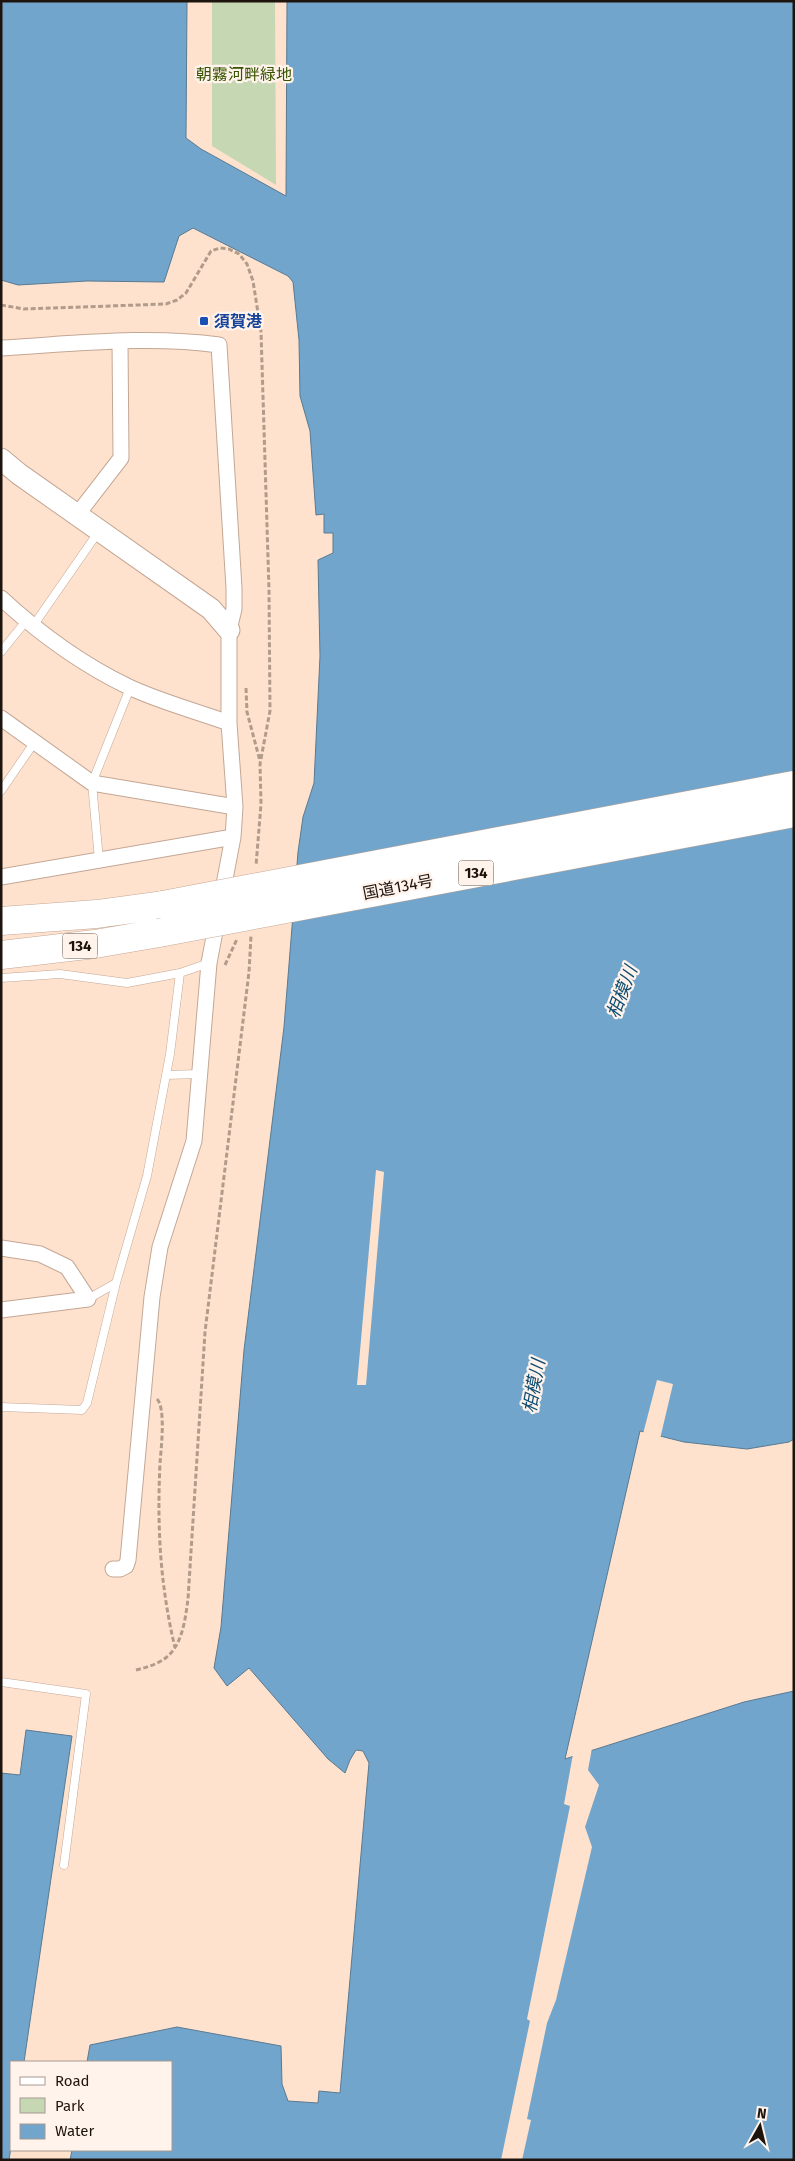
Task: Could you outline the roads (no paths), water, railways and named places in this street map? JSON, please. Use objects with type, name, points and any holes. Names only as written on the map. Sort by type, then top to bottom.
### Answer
[{"type":"highway","name":"国道134号","points":[[1,921],[97,914],[163,905],[794,785]]},
{"type":"highway","name":"国道134号","points":[[1,955],[95,944],[159,933],[794,812]]},
{"type":"street","points":[[77,515],[121,458],[120,342]]},
{"type":"street","points":[[1,348],[120,342],[198,342],[219,345],[234,588],[234,609],[229,630],[229,723],[235,807],[234,837],[208,963],[194,1140],[160,1246],[152,1296],[128,1560],[126,1566],[120,1570],[113,1570]]},
{"type":"street","points":[[1,459],[19,474],[211,610],[229,630]]},
{"type":"street","points":[[1,598],[30,624],[80,661],[130,688],[229,723]]},
{"type":"street","points":[[1,718],[92,783],[235,807]]},
{"type":"street","points":[[1,877],[234,837]]},
{"type":"street","points":[[1,1248],[40,1254],[67,1267],[88,1300],[1,1310]]},
{"type":"lane","points":[[1,652],[30,624],[99,531]]},
{"type":"lane","points":[[99,860],[92,783],[130,688]]},
{"type":"lane","points":[[1,791],[34,743]]},
{"type":"lane","points":[[1,978],[60,974],[128,983],[180,973],[208,963]]},
{"type":"lane","points":[[1,1407],[82,1410],[87,1403],[116,1283],[147,1176],[166,1075],[180,973]]},
{"type":"lane","points":[[166,1075],[200,1074]]},
{"type":"lane","points":[[88,1300],[116,1283]]},
{"type":"lane","points":[[1,1682],[86,1694],[64,1865]]},
{"type":"water","name":"相模川","points":[[1,1],[187,1],[186,138],[201,149],[286,196],[287,1],[794,1],[794,1439],[789,1442],[747,1449],[684,1442],[640,1431],[565,1759],[744,1702],[794,1691],[794,2160],[70,2160],[72,2151],[172,2151],[172,2061],[87,2061],[90,2045],[177,2027],[281,2046],[282,2084],[288,2101],[318,2103],[319,2091],[340,2093],[369,1763],[363,1751],[356,1750],[345,1773],[328,1759],[249,1668],[227,1686],[214,1668],[221,1627],[244,1350],[284,1027],[298,852],[303,817],[314,783],[320,656],[318,560],[333,553],[333,533],[324,533],[324,514],[316,515],[310,431],[300,396],[299,340],[293,282],[288,276],[193,228],[179,236],[164,282],[87,281],[18,285],[1,280]]},
{"type":"water","points":[[26,1730],[72,1736],[24,2061],[10,2061],[9,2160],[1,2160],[1,1773],[20,1775]]},
{"type":"place","name":"須賀港","points":[[204,321]]},
{"type":"park label","name":"朝霧河畔緑地","points":[[244,74]]}]
